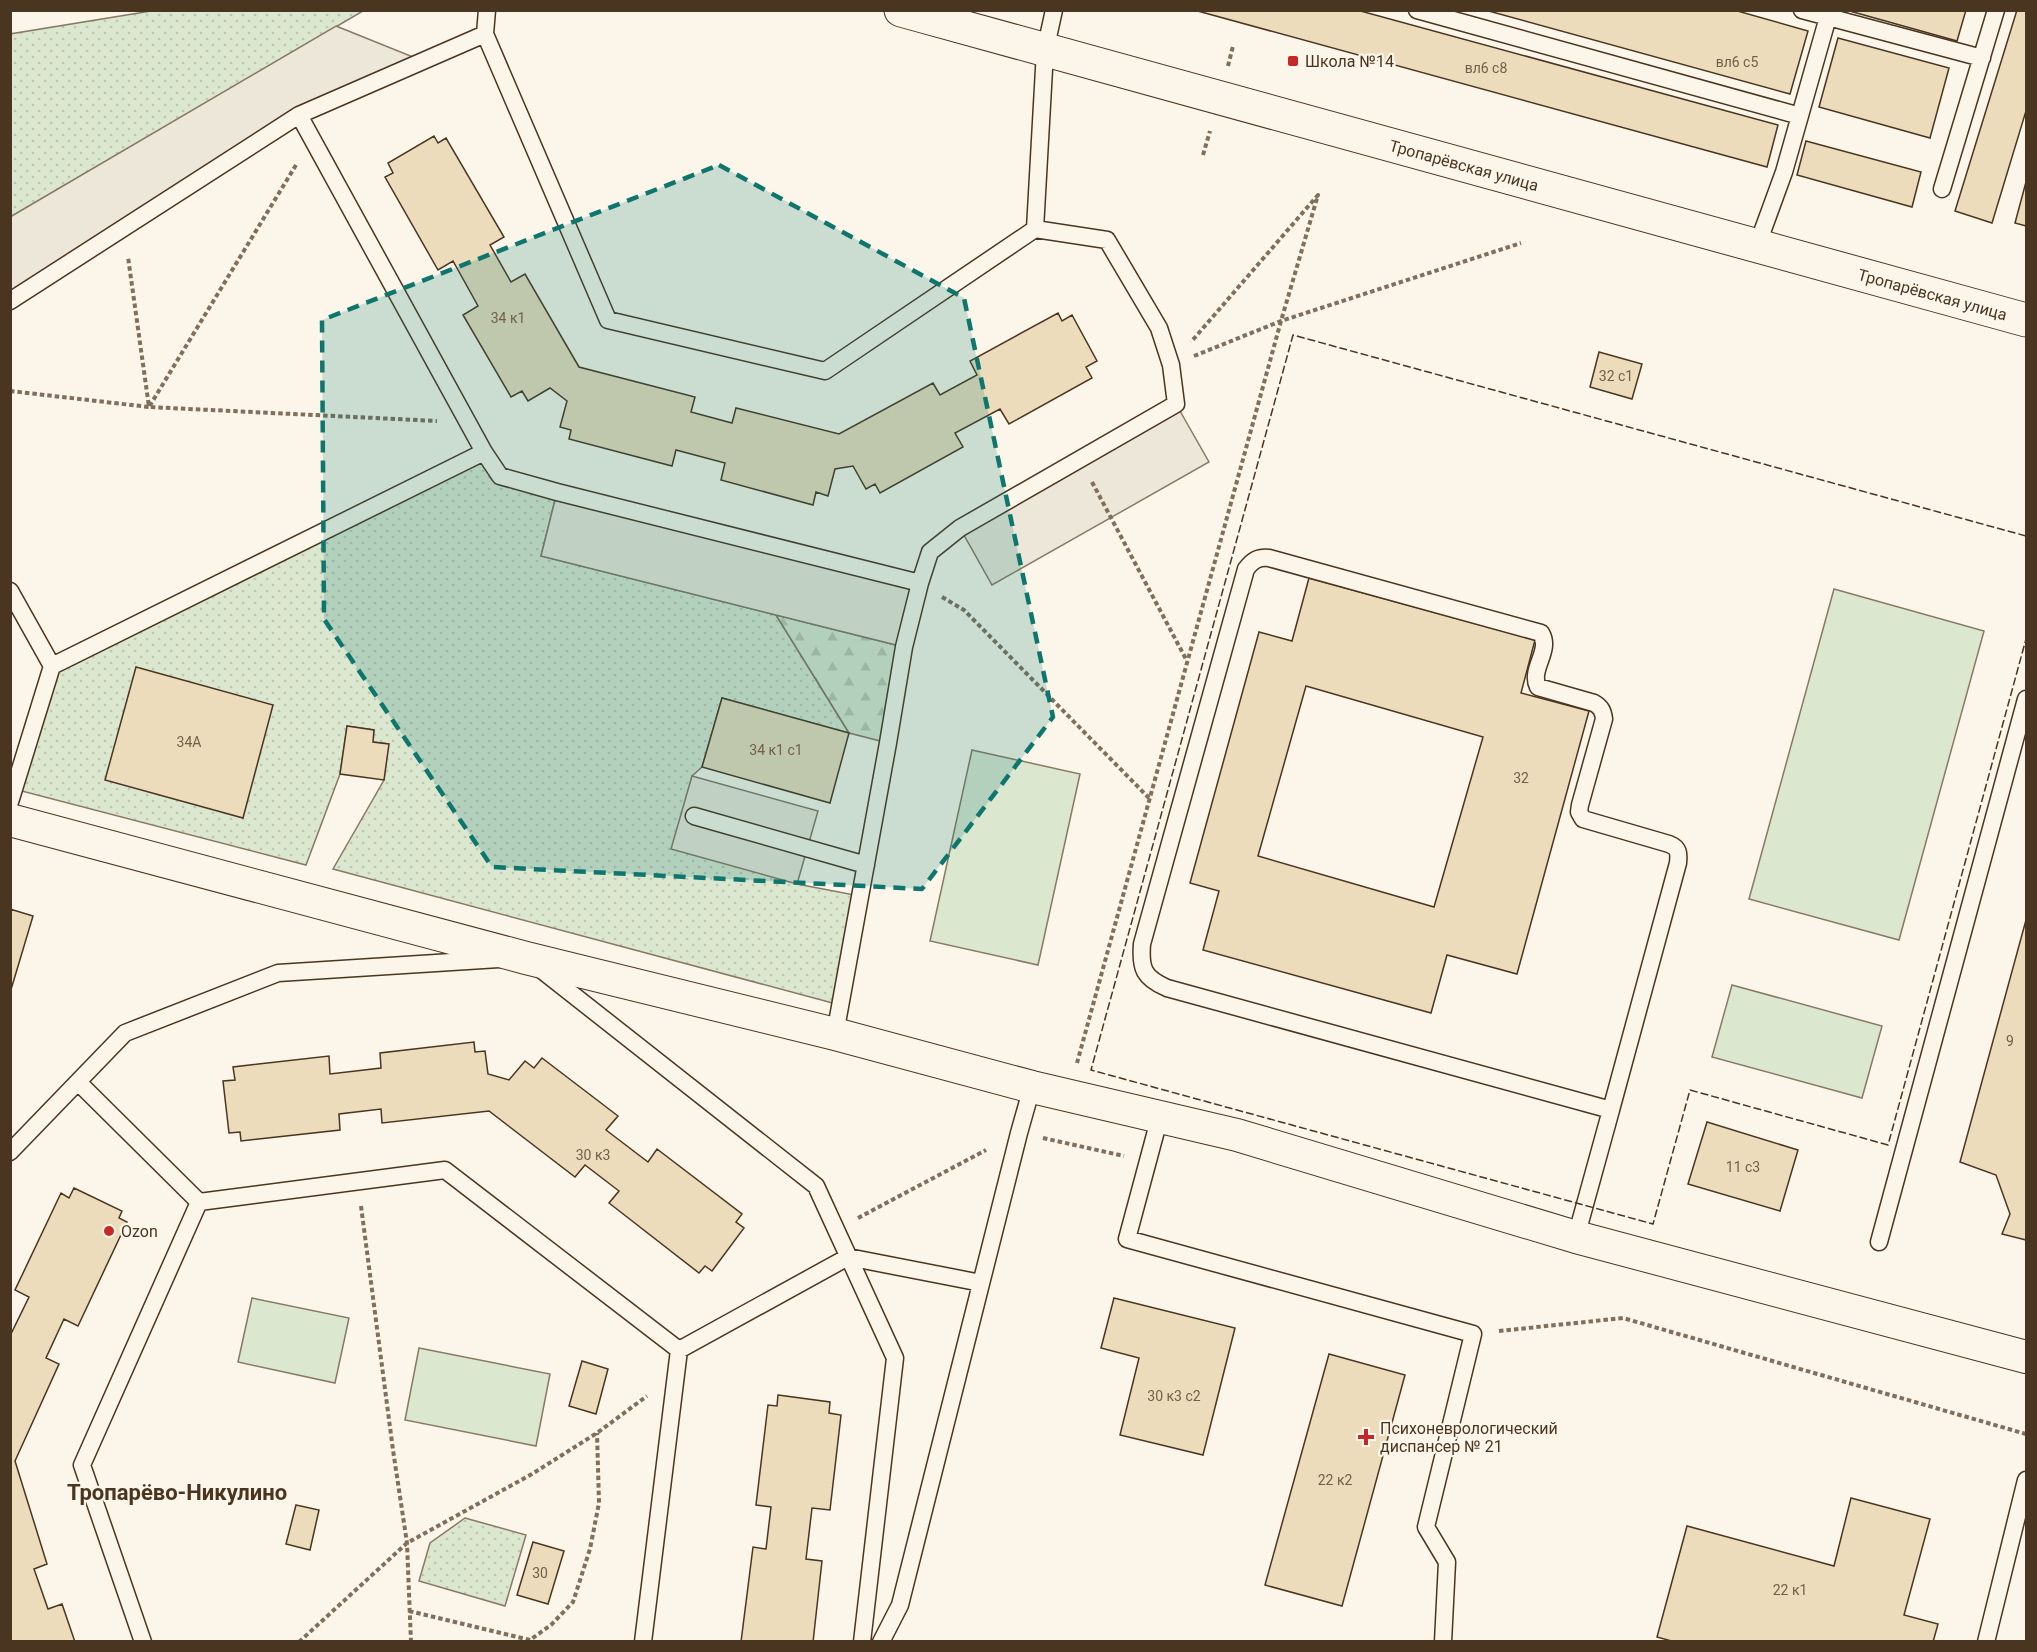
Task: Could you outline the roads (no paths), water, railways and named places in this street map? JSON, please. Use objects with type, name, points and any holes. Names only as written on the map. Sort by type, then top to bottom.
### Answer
[{"type":"street","name":"Тропарёвская улица","points":[[901,10],[2026,320]]},
{"type":"street","points":[[10,820],[526,958],[835,1034],[1038,1089],[1237,1135],[1576,1237],[2026,1357]]},
{"type":"lane","points":[[487,10],[485,34],[608,320],[825,371],[1035,229],[1107,240],[1159,328],[1171,366],[1176,404],[960,528],[930,552],[904,647],[835,1034]]},
{"type":"lane","points":[[1035,229],[1045,51],[1054,10]]},
{"type":"lane","points":[[1417,10],[1800,116]]},
{"type":"lane","points":[[1802,10],[1982,58]]},
{"type":"lane","points":[[1942,189],[1996,10]]},
{"type":"lane","points":[[1758,246],[1784,172],[1828,17]]},
{"type":"lane","points":[[10,301],[299,115],[485,34]]},
{"type":"lane","points":[[299,115],[467,422],[500,476],[920,583]]},
{"type":"lane","points":[[52,666],[484,452]]},
{"type":"lane","points":[[1576,1237],[1611,1110],[1678,863],[1679,853],[1675,846],[1670,844],[1583,819],[1579,812],[1580,805],[1604,712],[1594,703],[1538,687],[1537,676],[1545,646],[1545,639],[1541,633],[1269,558],[1260,557],[1252,561],[1246,569],[1143,944],[1141,962],[1152,981],[1167,988],[1611,1110]]},
{"type":"lane","points":[[10,591],[52,666],[10,802]]},
{"type":"lane","points":[[1879,1242],[2026,699]]},
{"type":"lane","points":[[694,816],[866,866]]},
{"type":"lane","points":[[10,1152],[125,1034],[278,973],[526,958],[816,1186],[895,1358],[862,1641]]},
{"type":"lane","points":[[78,1082],[199,1202]]},
{"type":"lane","points":[[881,1641],[900,1605],[1019,1133],[1038,1089]]},
{"type":"lane","points":[[1160,1116],[1127,1239],[1473,1334],[1426,1527],[1447,1562],[1443,1641]]},
{"type":"lane","points":[[199,1202],[445,1170],[679,1350]]},
{"type":"lane","points":[[143,1641],[82,1465],[199,1202]]},
{"type":"lane","points":[[679,1350],[848,1257],[981,1283]]},
{"type":"lane","points":[[643,1641],[679,1350]]},
{"type":"lane","points":[[1986,1641],[2026,1480]]},
{"type":"place","name":"Школа №14","points":[[1293,61]]},
{"type":"place","name":"Ozon","points":[[109,1231]]},
{"type":"place","name":"Психоневрологический диспансер № 21","points":[[1366,1437]]},
{"type":"district","name":"Тропарёво-Никулино","points":[[177,1492]]}]
